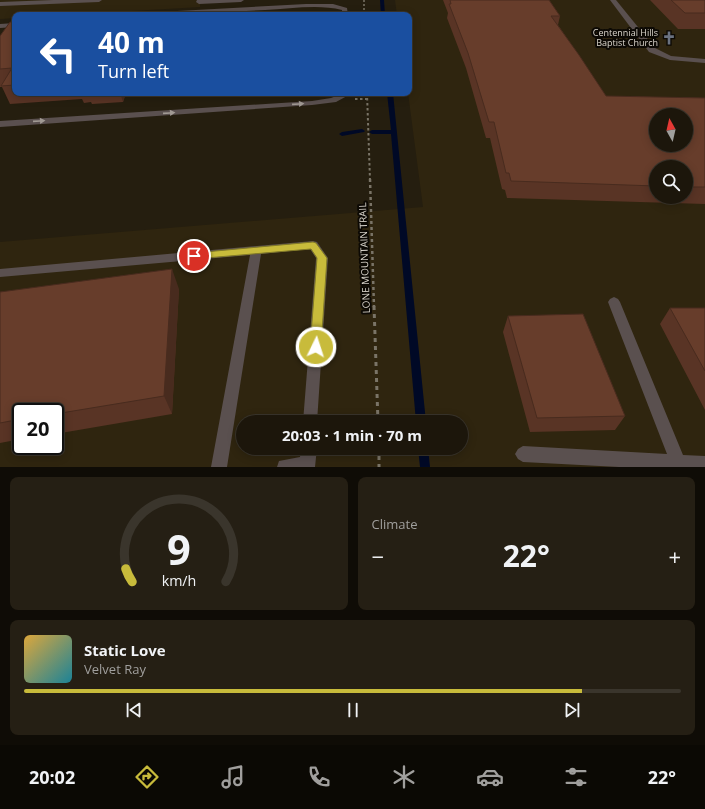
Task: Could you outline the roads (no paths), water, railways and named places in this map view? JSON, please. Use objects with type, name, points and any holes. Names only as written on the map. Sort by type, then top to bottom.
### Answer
[{"type":"street","points":[[0,4],[16,2],[99,0]]},
{"type":"street","points":[[200,0],[200,2],[241,0]]},
{"type":"street","points":[[613,0],[652,50],[670,58],[705,61]]},
{"type":"street","points":[[195,12],[333,6],[345,9],[345,12]]},
{"type":"street","points":[[0,26],[12,25]]},
{"type":"street","points":[[0,124],[312,103],[343,96]]},
{"type":"street","points":[[0,273],[313,245],[322,258],[311,415]]},
{"type":"street","points":[[219,467],[256,251]]},
{"type":"street","points":[[614,302],[678,462]]},
{"type":"street","points":[[523,454],[705,464]]},
{"type":"street","points":[[285,467],[307,466],[308,455]]},
{"type":"waterway","points":[[382,0],[383,12]]},
{"type":"waterway","points":[[390,96],[394,132]]},
{"type":"waterway","points":[[342,134],[362,131]]},
{"type":"waterway","points":[[372,132],[394,132]]},
{"type":"waterway","points":[[394,132],[420,415]]},
{"type":"waterway","points":[[424,455],[425,467]]},
{"type":"place","name":"Centennial Hills Baptist Church","points":[[669,38]]}]
